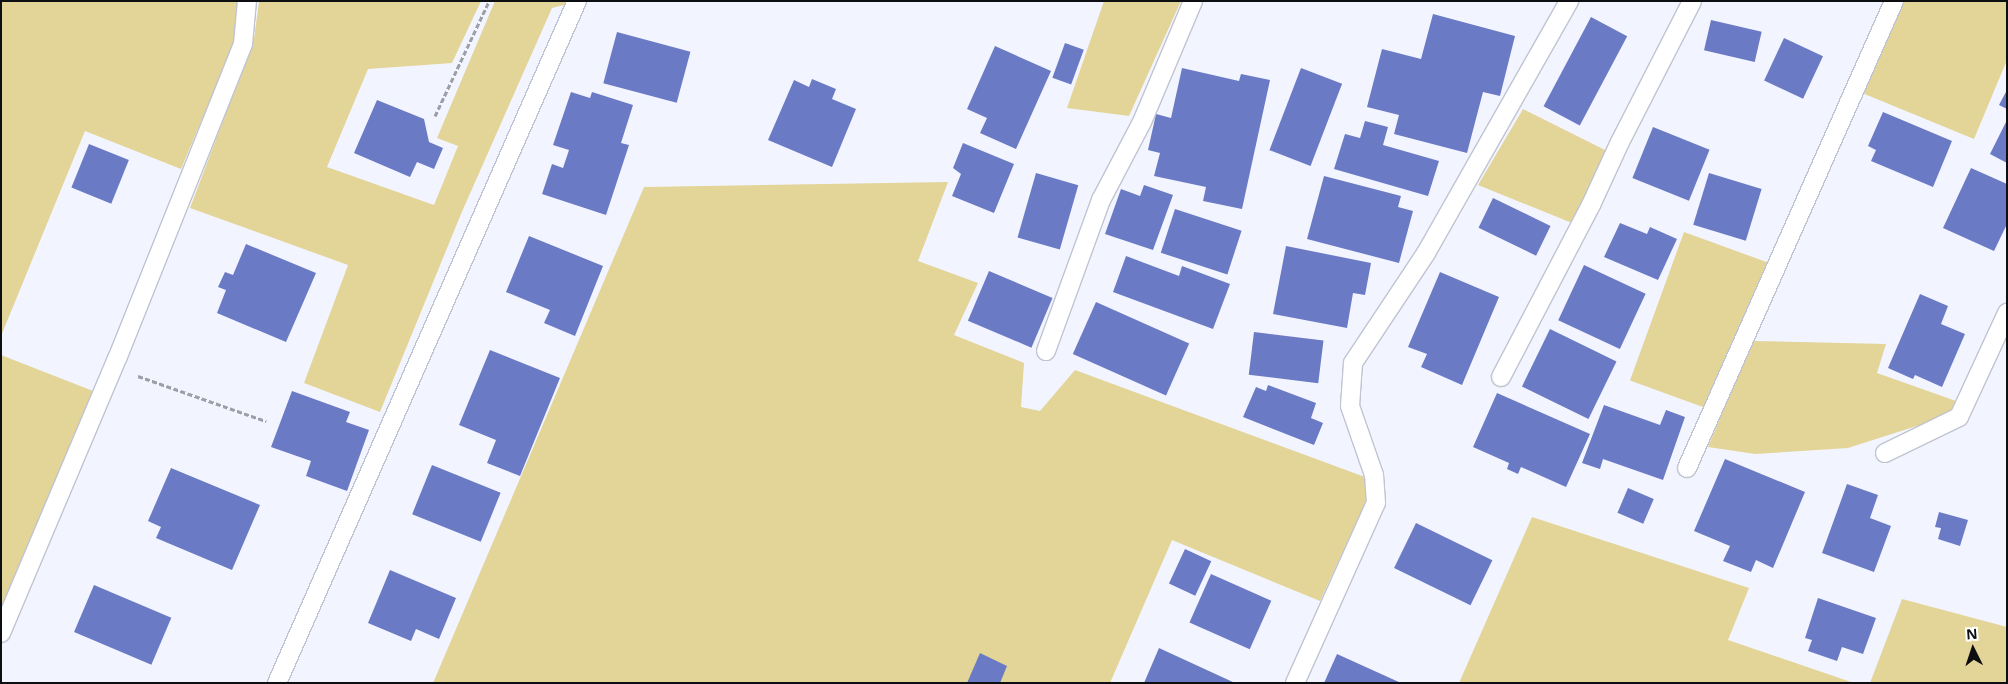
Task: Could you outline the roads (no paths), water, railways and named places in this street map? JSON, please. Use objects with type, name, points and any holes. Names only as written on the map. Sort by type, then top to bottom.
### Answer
[{"type":"lane","points":[[1,633],[113,367],[243,44],[247,1]]},
{"type":"lane","points":[[277,683],[578,1]]},
{"type":"lane","points":[[1046,351],[1101,200],[1142,122],[1193,1]]},
{"type":"lane","points":[[1295,683],[1376,503],[1374,475],[1350,406],[1353,363],[1426,253],[1569,1]]},
{"type":"lane","points":[[1501,377],[1591,206],[1620,142],[1692,1]]},
{"type":"lane","points":[[1687,468],[1894,1]]},
{"type":"lane","points":[[1885,453],[1959,417],[2007,313]]}]
